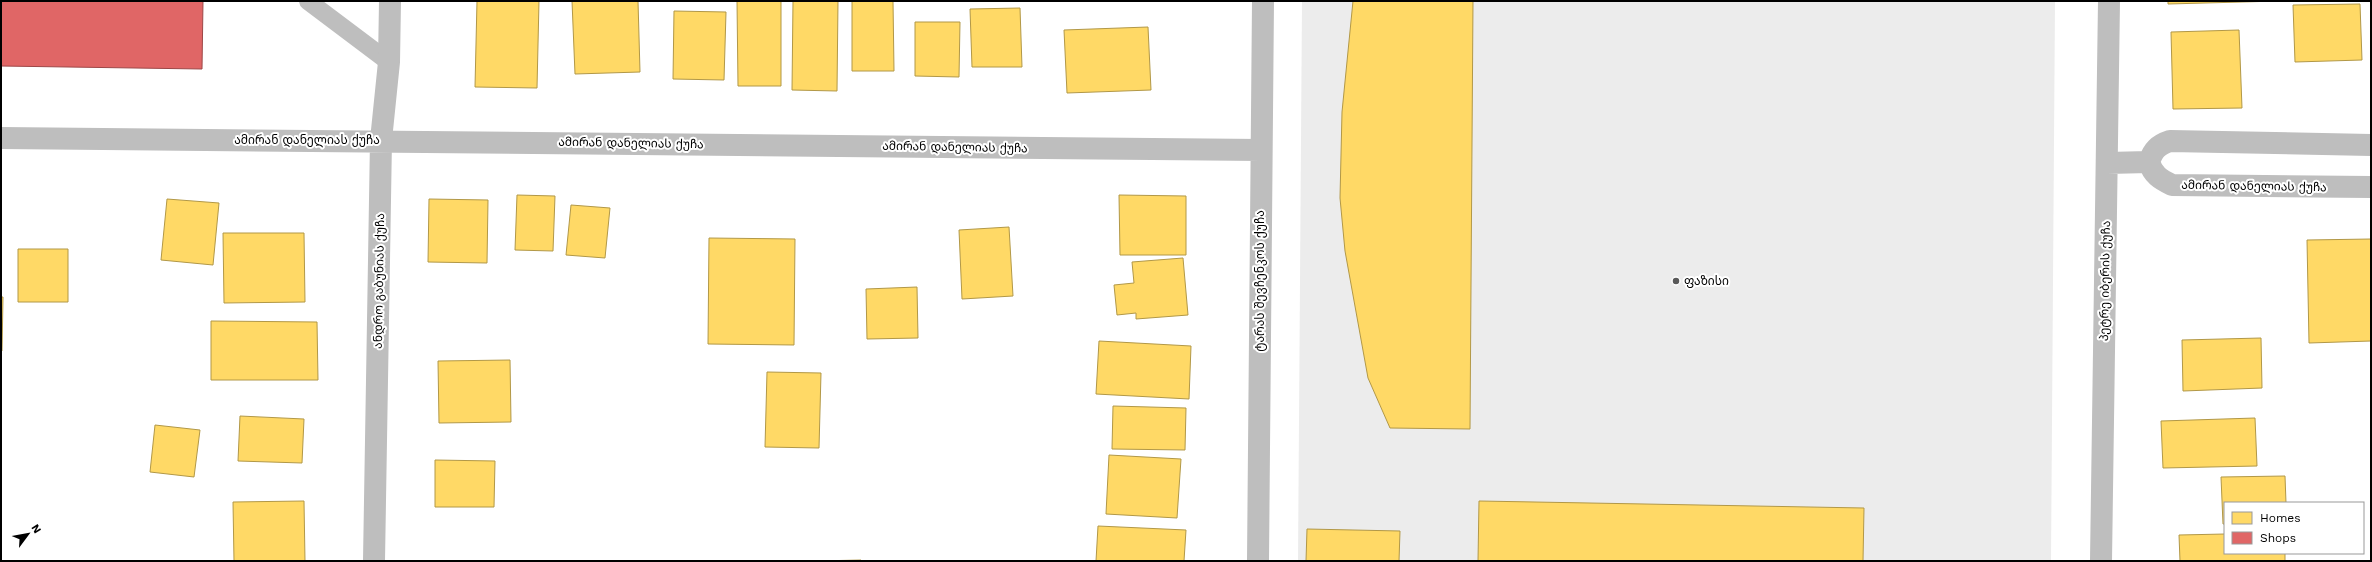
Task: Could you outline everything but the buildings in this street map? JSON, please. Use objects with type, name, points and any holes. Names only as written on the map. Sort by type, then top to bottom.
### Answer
[{"type":"street","name":"ანდრო გაბუნიას ქუჩა","points":[[374,561],[381,140],[389,62],[390,1]]},
{"type":"street","name":"ტარას შევჩენკოს ქუჩა","points":[[1258,561],[1263,1]]},
{"type":"street","name":"პეტრე იბერის ქუჩა","points":[[2101,561],[2109,1]]},
{"type":"street","name":"ამირან დანელიას ქუჩა","points":[[1,138],[381,140],[1261,150]]},
{"type":"street","points":[[2107,163],[2149,162],[2152,152],[2160,144],[2170,141],[2371,145]]},
{"type":"street","name":"ამირან დანელიას ქუჩა","points":[[2149,162],[2152,172],[2160,179],[2172,185],[2371,188]]},
{"type":"lane","points":[[308,1],[389,62]]},
{"type":"shaded area","name":"ფაზისი","points":[[1302,1],[2055,1],[2051,561],[1298,561]]},
{"type":"place","name":"ფაზისი","points":[[1676,281]]}]
